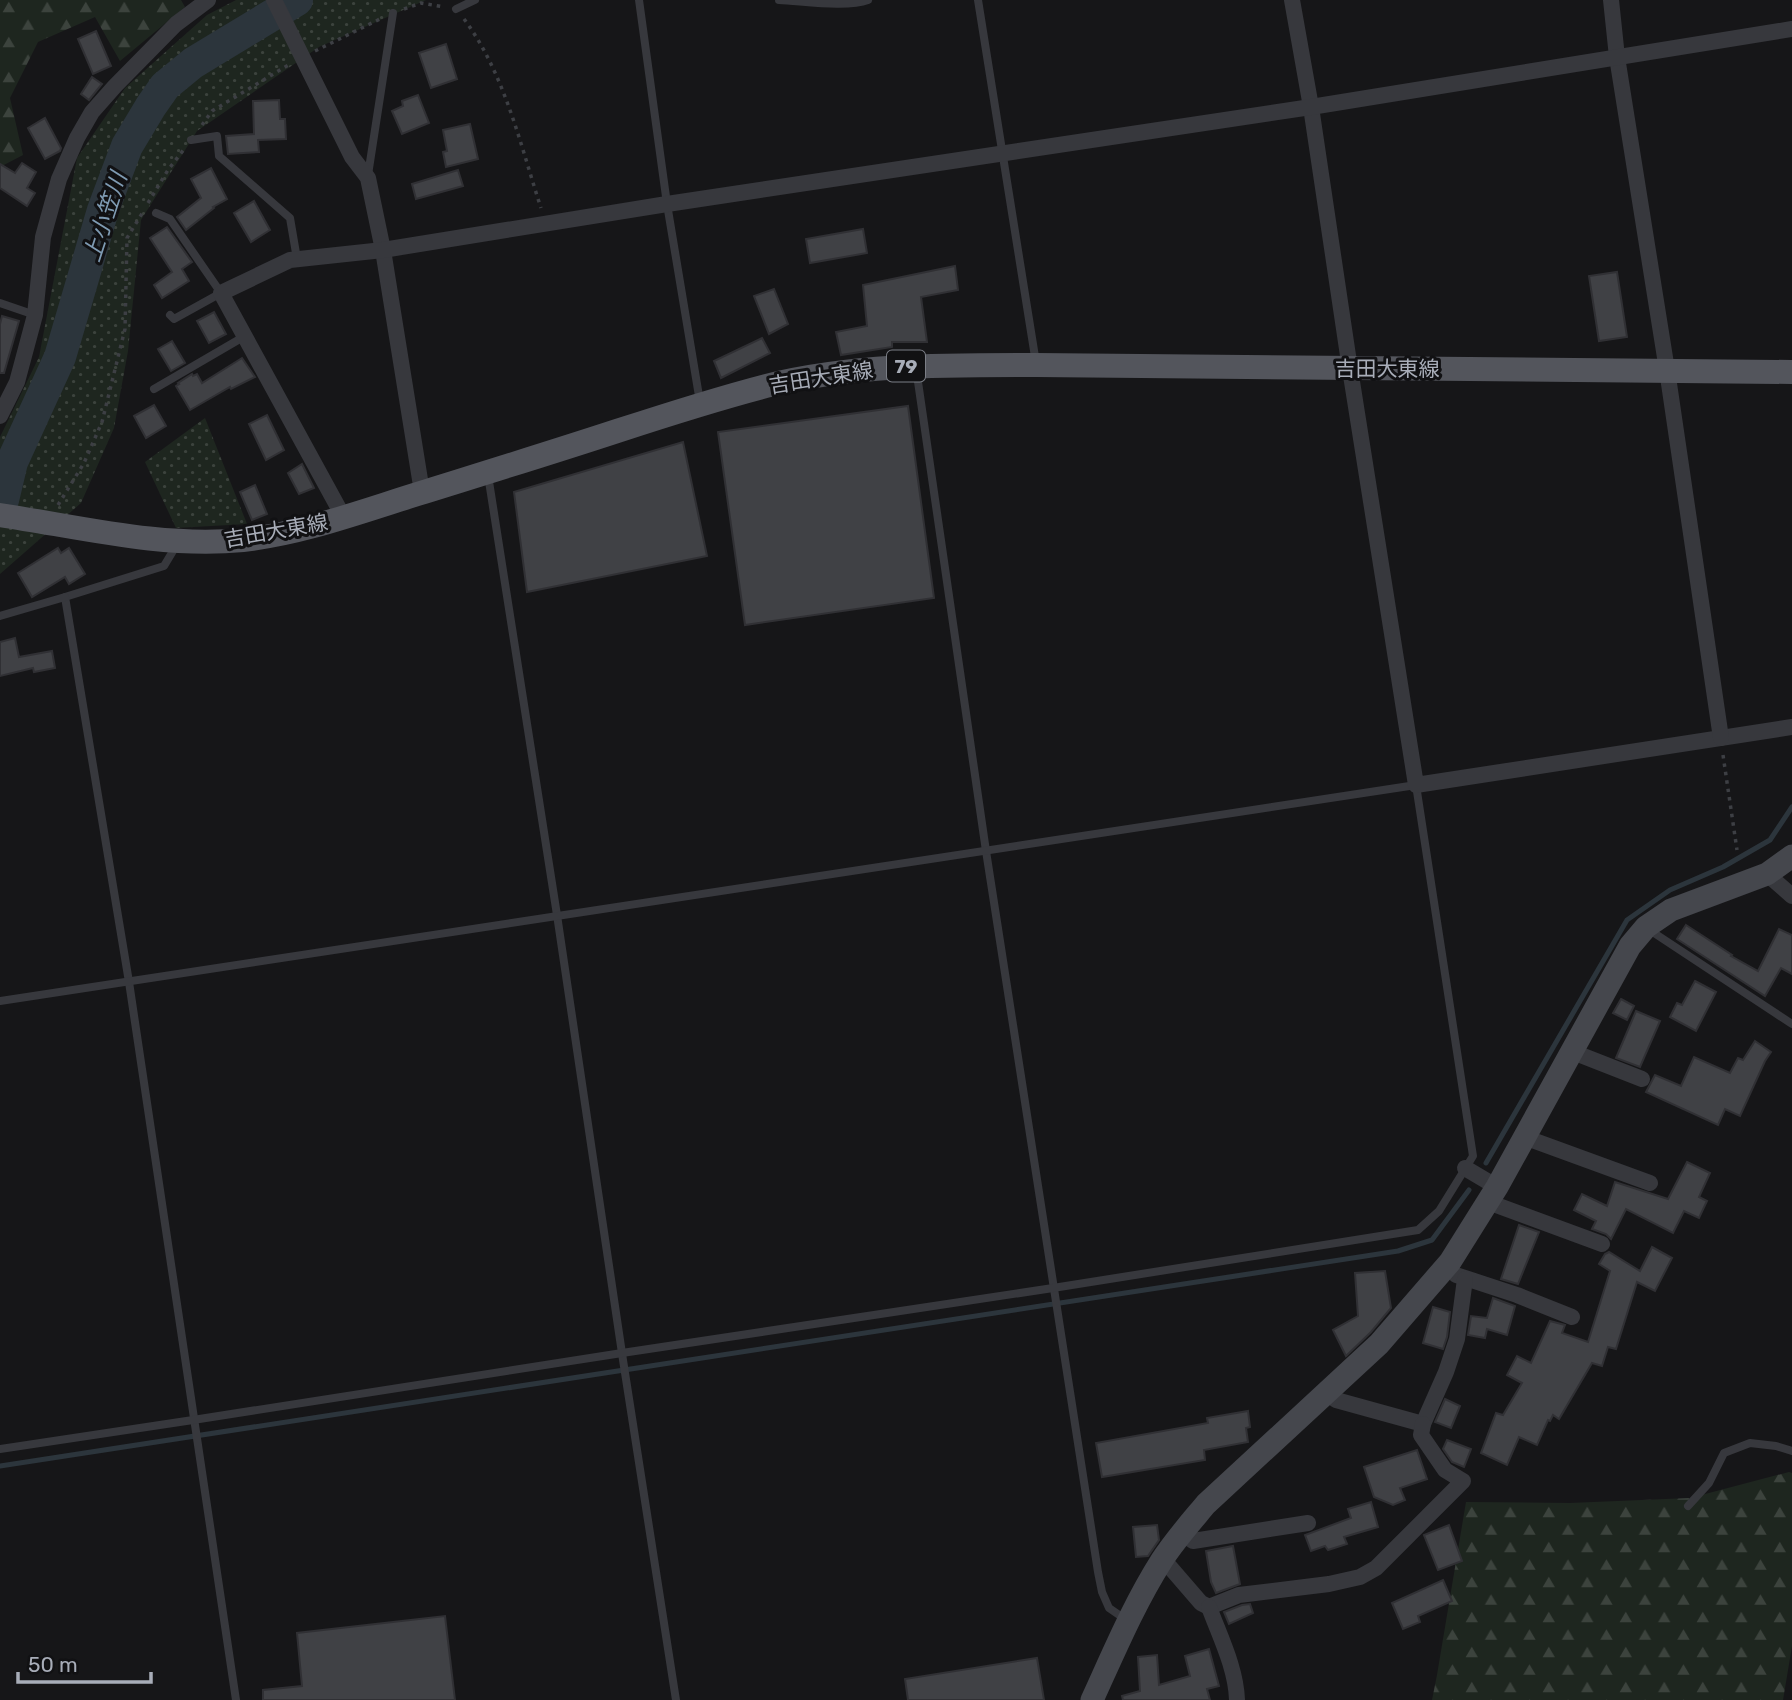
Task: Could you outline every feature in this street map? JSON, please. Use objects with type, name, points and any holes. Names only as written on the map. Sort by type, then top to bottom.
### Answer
[{"type":"main road","name":"吉田大東線","points":[[0,515],[179,542],[264,537],[344,518],[766,386],[808,377],[915,365],[1792,372]]},
{"type":"street","points":[[0,416],[17,382],[34,315],[43,237],[59,179],[77,138],[92,112],[115,86],[176,24],[208,0]]},
{"type":"street","points":[[274,0],[352,157],[368,178],[383,250],[422,492]]},
{"type":"street","points":[[1292,0],[1416,785],[1792,727]]},
{"type":"street","points":[[1611,0],[1617,57],[1667,370],[1721,738]]},
{"type":"street","points":[[344,518],[222,293],[289,260],[383,250],[667,204],[1311,107],[1792,29]]},
{"type":"street","points":[[1093,1700],[1128,1620],[1163,1559],[1206,1504],[1455,1274],[1492,1195],[1524,1136],[1625,954],[1646,928],[1671,910],[1767,874],[1792,856]]},
{"type":"street","points":[[1767,874],[1792,896]]},
{"type":"street","points":[[1573,1052],[1642,1079]]},
{"type":"street","points":[[1524,1136],[1650,1183]]},
{"type":"street","points":[[1465,1168],[1492,1195],[1602,1244]]},
{"type":"street","points":[[1455,1274],[1572,1317]]},
{"type":"street","points":[[1209,1607],[1239,1595],[1329,1584],[1360,1577],[1376,1568],[1463,1481],[1445,1470],[1421,1435],[1457,1339],[1455,1274]]},
{"type":"street","points":[[1327,1393],[1336,1400],[1423,1424]]},
{"type":"street","points":[[1182,1533],[1193,1541],[1308,1523]]},
{"type":"street","points":[[1163,1559],[1202,1603],[1209,1607],[1226,1650],[1237,1700]]},
{"type":"lane","points":[[456,9],[475,0]]},
{"type":"lane","points":[[639,0],[667,204],[700,405]]},
{"type":"lane","points":[[779,0],[837,4],[868,0]]},
{"type":"lane","points":[[978,0],[1036,365]]},
{"type":"lane","points":[[368,178],[393,13]]},
{"type":"lane","points":[[191,140],[218,136],[219,156],[290,218],[297,258]]},
{"type":"lane","points":[[156,213],[170,219],[222,293],[174,319],[170,315]]},
{"type":"lane","points":[[0,303],[34,315]]},
{"type":"lane","points":[[154,389],[245,336]]},
{"type":"lane","points":[[915,365],[985,851],[1102,1592],[1109,1608],[1128,1620]]},
{"type":"lane","points":[[487,472],[676,1700]]},
{"type":"lane","points":[[0,616],[164,566],[179,542]]},
{"type":"lane","points":[[65,597],[129,982],[236,1700]]},
{"type":"lane","points":[[0,1001],[1416,785],[1473,1156],[1439,1212],[1418,1230],[1054,1292],[193,1423],[0,1449]]},
{"type":"lane","points":[[1646,928],[1792,1024]]},
{"type":"lane","points":[[1688,1506],[1709,1483],[1724,1453],[1750,1443],[1792,1451]]},
{"type":"path","points":[[1721,738],[1738,850]]},
{"type":"green space","points":[[0,0],[181,0],[185,7],[120,61],[95,17],[38,42],[10,98],[23,155],[0,167]]},
{"type":"green space","points":[[236,0],[426,0],[319,47],[197,131],[141,220],[128,351],[114,428],[81,503],[0,574],[0,437],[39,357],[77,158],[125,88],[207,15]]},
{"type":"green space","points":[[205,418],[247,524],[176,528],[145,462]]},
{"type":"green space","points":[[1792,1473],[1792,1646],[1783,1700],[1432,1700],[1466,1502],[1570,1503],[1690,1498]]},
{"type":"building","points":[[96,31],[111,66],[93,74],[78,39]]},
{"type":"building","points":[[446,44],[457,79],[431,88],[419,53]]},
{"type":"building","points":[[92,77],[102,84],[89,100],[81,94]]},
{"type":"building","points":[[418,95],[429,123],[402,134],[392,111],[403,106],[402,101]]},
{"type":"building","points":[[279,100],[280,119],[285,119],[286,139],[258,140],[259,152],[228,154],[226,136],[254,134],[253,101]]},
{"type":"building","points":[[45,118],[61,148],[45,159],[28,128]]},
{"type":"building","points":[[470,124],[478,159],[446,167],[443,152],[447,151],[443,130]]},
{"type":"building","points":[[22,163],[36,172],[27,188],[35,193],[27,206],[0,188],[0,164],[15,173]]},
{"type":"building","points":[[211,168],[227,199],[186,230],[177,217],[201,198],[191,179]]},
{"type":"building","points":[[458,170],[463,186],[416,199],[412,184]]},
{"type":"building","points":[[254,201],[270,230],[251,242],[234,213]]},
{"type":"building","points":[[167,227],[192,262],[182,269],[189,281],[162,298],[154,285],[172,272],[150,238]]},
{"type":"building","points":[[863,229],[867,253],[810,263],[806,239]]},
{"type":"building","points":[[955,266],[958,290],[921,297],[927,342],[892,342],[892,347],[841,355],[836,332],[867,326],[863,285]]},
{"type":"building","points":[[1617,272],[1627,337],[1599,341],[1589,276]]},
{"type":"building","points":[[774,289],[788,324],[769,334],[754,296]]},
{"type":"building","points":[[214,312],[226,334],[209,343],[197,321]]},
{"type":"building","points":[[2,316],[19,321],[4,373],[0,373],[0,324]]},
{"type":"building","points":[[762,338],[770,353],[721,378],[714,361]]},
{"type":"building","points":[[172,341],[185,363],[171,371],[158,349]]},
{"type":"building","points":[[242,358],[255,377],[231,389],[230,387],[190,410],[176,386],[178,383],[192,374],[197,374],[202,383]]},
{"type":"building","points":[[154,405],[166,426],[146,438],[134,416]]},
{"type":"building","points":[[908,406],[934,598],[745,625],[718,432]]},
{"type":"building","points":[[267,415],[284,450],[266,460],[249,424]]},
{"type":"building","points":[[683,442],[707,556],[527,592],[514,492]]},
{"type":"building","points":[[302,464],[314,488],[299,494],[288,473]]},
{"type":"building","points":[[255,485],[267,514],[252,520],[240,492]]},
{"type":"building","points":[[58,548],[61,553],[69,548],[85,574],[69,584],[65,577],[32,597],[18,573]]},
{"type":"building","points":[[15,638],[19,657],[52,651],[55,668],[34,672],[33,668],[0,676],[0,642]]},
{"type":"building","points":[[1686,925],[1758,971],[1779,929],[1792,935],[1792,974],[1781,968],[1765,996],[1677,939]]},
{"type":"building","points":[[1695,981],[1716,992],[1696,1031],[1670,1017],[1677,1003],[1682,1005]]},
{"type":"building","points":[[1621,999],[1634,1006],[1627,1020],[1613,1013]]},
{"type":"building","points":[[1636,1011],[1660,1021],[1640,1067],[1616,1058]]},
{"type":"building","points":[[1755,1041],[1771,1052],[1740,1116],[1725,1109],[1718,1125],[1646,1092],[1655,1075],[1681,1086],[1694,1057],[1730,1073],[1738,1058],[1743,1060]]},
{"type":"building","points":[[1687,1162],[1710,1173],[1699,1197],[1707,1201],[1699,1218],[1684,1211],[1673,1233],[1626,1209],[1611,1239],[1592,1229],[1596,1221],[1574,1210],[1582,1194],[1607,1206],[1615,1182],[1668,1199]]},
{"type":"building","points":[[1519,1225],[1539,1232],[1518,1284],[1501,1279]]},
{"type":"building","points":[[1652,1247],[1672,1258],[1655,1291],[1637,1282],[1616,1349],[1608,1347],[1602,1366],[1592,1363],[1559,1419],[1553,1415],[1550,1421],[1548,1420],[1537,1445],[1519,1437],[1507,1465],[1481,1453],[1496,1413],[1503,1415],[1522,1383],[1507,1375],[1517,1356],[1531,1363],[1550,1321],[1565,1325],[1562,1333],[1588,1342],[1610,1271],[1599,1264],[1605,1254],[1609,1252],[1640,1271]]},
{"type":"building","points":[[1385,1271],[1391,1308],[1346,1356],[1333,1330],[1358,1316],[1355,1273]]},
{"type":"building","points":[[1493,1298],[1515,1306],[1507,1335],[1487,1329],[1485,1338],[1468,1335],[1471,1316],[1487,1318]]},
{"type":"building","points":[[1433,1307],[1450,1312],[1443,1349],[1423,1343]]},
{"type":"building","points":[[1445,1399],[1460,1406],[1451,1428],[1435,1422]]},
{"type":"building","points":[[1248,1411],[1248,1442],[1204,1450],[1205,1460],[1102,1477],[1096,1443],[1208,1423],[1207,1418]]},
{"type":"building","points":[[1447,1440],[1471,1449],[1464,1467],[1452,1462],[1443,1449]]},
{"type":"building","points":[[1417,1450],[1427,1479],[1400,1488],[1405,1500],[1393,1505],[1374,1497],[1364,1467]]},
{"type":"building","points":[[1371,1502],[1378,1527],[1344,1537],[1347,1544],[1328,1550],[1325,1546],[1311,1551],[1305,1535],[1351,1518],[1348,1509]]},
{"type":"building","points":[[1157,1525],[1159,1540],[1148,1556],[1136,1557],[1133,1527]]},
{"type":"building","points":[[1449,1525],[1462,1561],[1438,1570],[1424,1535]]},
{"type":"building","points":[[1233,1546],[1240,1584],[1216,1593],[1211,1582],[1206,1551]]},
{"type":"building","points":[[1443,1580],[1452,1601],[1418,1616],[1420,1622],[1403,1629],[1392,1603]]},
{"type":"building","points":[[1250,1604],[1253,1613],[1229,1624],[1224,1612]]},
{"type":"building","points":[[445,1616],[455,1700],[263,1700],[263,1690],[302,1686],[297,1633]]},
{"type":"building","points":[[1209,1649],[1219,1686],[1207,1689],[1210,1700],[1123,1700],[1122,1696],[1140,1691],[1138,1657],[1157,1655],[1159,1685],[1190,1676],[1185,1656]]},
{"type":"building","points":[[1037,1658],[1044,1700],[908,1700],[905,1679]]},
{"type":"waterway","name":"上小笠川","points":[[0,502],[3,500],[12,462],[60,357],[103,210],[127,146],[165,86],[193,63],[297,0]]},
{"type":"waterway","points":[[1486,1163],[1627,920],[1670,890],[1723,867],[1770,840],[1792,807]]},
{"type":"waterway","points":[[0,1466],[1398,1251],[1432,1240],[1469,1190]]}]
